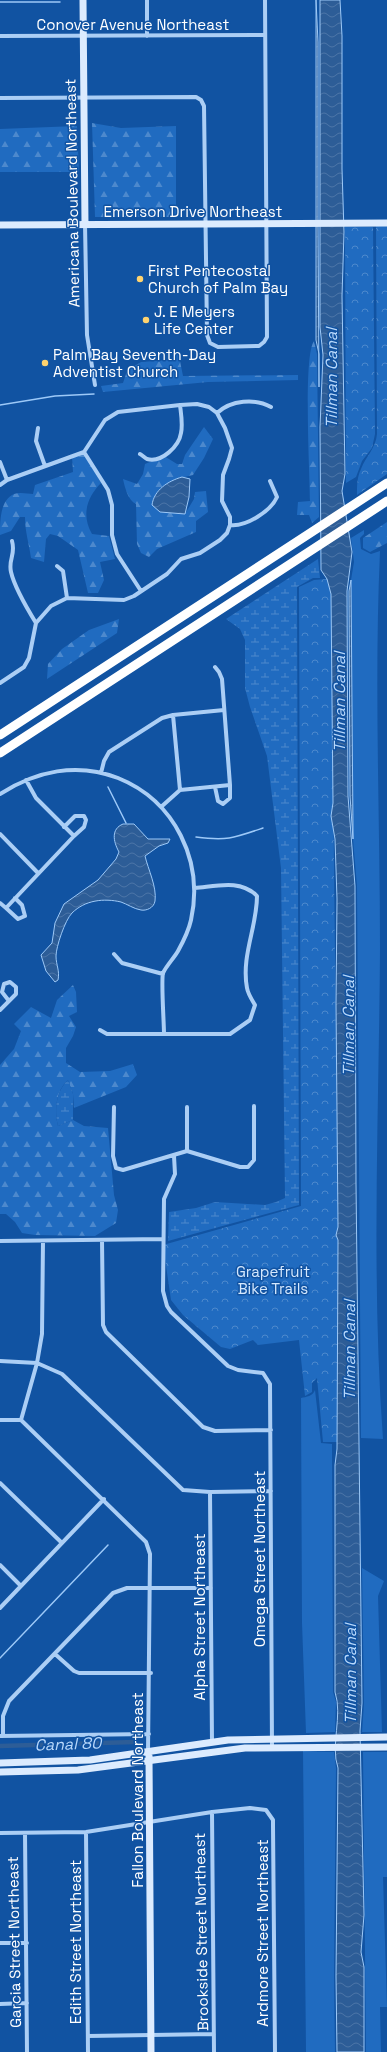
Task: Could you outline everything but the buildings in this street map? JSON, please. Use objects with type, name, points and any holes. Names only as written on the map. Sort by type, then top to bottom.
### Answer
[{"type":"highway","points":[[0,735],[387,483]]},
{"type":"highway","points":[[0,753],[311,549],[387,501]]},
{"type":"street","name":"Americana Boulevard Northeast","points":[[83,0],[87,335],[95,385]]},
{"type":"street","points":[[147,0],[147,36]]},
{"type":"street","points":[[0,98],[196,97],[202,100],[204,106],[207,335],[210,343],[218,347],[259,346],[267,337],[265,0]]},
{"type":"street","name":"Conover Avenue Northeast","points":[[0,36],[265,35]]},
{"type":"street","name":"Emerson Drive Northeast","points":[[0,225],[387,223]]},
{"type":"street","points":[[217,413],[228,404],[239,402],[262,402],[271,407]]},
{"type":"street","points":[[0,485],[7,480],[84,452],[105,420],[117,412],[197,404],[209,407],[217,413],[225,428],[232,448],[230,460],[223,474],[222,501],[230,518],[230,525],[227,533],[220,540],[200,553],[181,559],[167,574],[124,600],[67,598],[51,606],[36,623],[29,658],[24,667],[0,683]]},
{"type":"street","points":[[140,454],[147,459],[153,459],[164,456],[171,451],[181,434],[180,405]]},
{"type":"street","points":[[38,428],[36,441],[44,466]]},
{"type":"street","points":[[84,452],[108,490],[112,505],[112,535],[117,554],[141,591]]},
{"type":"street","points":[[0,462],[7,480]]},
{"type":"street","points":[[230,525],[242,525],[274,505],[277,497],[270,481]]},
{"type":"street","points":[[12,541],[14,549],[11,562],[11,571],[28,610],[36,623]]},
{"type":"street","points":[[57,566],[63,571],[67,598]]},
{"type":"street","points":[[215,667],[222,679],[230,786],[230,798],[223,804],[216,799],[215,787]]},
{"type":"street","points":[[101,773],[104,761],[109,752],[162,718],[173,715],[224,710]]},
{"type":"street","points":[[173,715],[180,790]]},
{"type":"street","points":[[0,794],[26,780],[62,770],[86,770],[101,773],[130,783],[149,796],[161,807],[176,827],[192,860],[195,888],[191,920],[179,950],[163,974],[164,1034]]},
{"type":"street","points":[[26,780],[36,798],[74,836]]},
{"type":"street","points":[[161,807],[180,790],[230,786]]},
{"type":"street","points":[[6,908],[38,873],[84,827],[86,820],[84,816],[75,816],[64,826]]},
{"type":"street","points":[[0,834],[38,873]]},
{"type":"street","points":[[100,1030],[107,1034],[230,1034],[250,1020],[255,1005],[247,989],[246,960],[253,922],[257,910],[257,896],[249,888],[238,885],[195,888]]},
{"type":"street","points":[[0,903],[18,919],[25,916],[22,905],[14,898]]},
{"type":"street","points":[[114,954],[122,964],[163,974]]},
{"type":"street","points":[[0,1010],[9,1001],[16,994],[17,990],[14,984],[10,982],[4,984],[2,988],[2,992],[9,1001]]},
{"type":"street","points":[[114,1107],[114,1156],[116,1168],[123,1170],[187,1151],[240,1167],[248,1167],[254,1160],[254,1106]]},
{"type":"street","points":[[187,1107],[187,1151]]},
{"type":"street","points":[[0,1242],[163,1240],[164,1199],[175,1174],[174,1156]]},
{"type":"street","points":[[102,1240],[103,1325],[106,1332],[203,1427],[215,1431],[271,1430]]},
{"type":"street","name":"Omega Street Northeast","points":[[163,1240],[163,1292],[167,1306],[228,1366],[238,1370],[263,1373],[270,1384],[272,1747]]},
{"type":"street","points":[[0,1420],[21,1420],[37,1363],[42,1334],[43,1241]]},
{"type":"street","points":[[0,1361],[37,1363],[62,1374],[179,1488],[188,1491],[210,1492],[271,1491]]},
{"type":"street","name":"Fallon Boulevard Northeast","points":[[21,1420],[138,1532],[149,1548],[151,1588],[151,1673],[148,1752],[151,2052]]},
{"type":"street","points":[[0,1483],[62,1543]]},
{"type":"street","name":"Alpha Street Northeast","points":[[210,1492],[212,1742]]},
{"type":"street","points":[[0,1608],[104,1499]]},
{"type":"street","points":[[0,1565],[21,1586]]},
{"type":"street","points":[[149,1734],[2,1736],[3,1716],[9,1701],[113,1593],[126,1588],[211,1588]]},
{"type":"street","points":[[55,1654],[74,1671],[79,1673],[151,1673]]},
{"type":"street","points":[[0,1763],[90,1760],[212,1742],[272,1738],[387,1737]]},
{"type":"street","points":[[0,1772],[78,1770],[221,1750],[318,1746],[387,1747]]},
{"type":"street","name":"Ardmore Street Northeast","points":[[212,1812],[259,1808],[266,1810],[270,1814],[273,1826],[275,2052]]},
{"type":"street","points":[[0,1833],[86,1832],[212,1812]]},
{"type":"street","name":"Brookside Street Northeast","points":[[212,1812],[214,2052]]},
{"type":"street","name":"Edith Street Northeast","points":[[86,1832],[88,2052]]},
{"type":"street","name":"Garcia Street Northeast","points":[[25,1833],[27,2052]]},
{"type":"street","points":[[0,1943],[27,1943]]},
{"type":"street","points":[[0,2004],[27,2003]]},
{"type":"street","points":[[88,2036],[214,2034]]},
{"type":"green space","points":[[92,123],[121,128],[176,126],[176,217],[95,217]]},
{"type":"green space","points":[[77,126],[79,172],[0,172],[0,129]]},
{"type":"green space","points":[[376,223],[387,223],[387,474],[357,495],[360,472],[375,444],[377,434]]},
{"type":"green space","points":[[345,227],[373,227],[375,434],[372,448],[362,461],[356,477],[346,483]]},
{"type":"green space","points":[[314,341],[317,354],[319,517],[312,523],[309,515],[297,515],[298,502],[310,501],[308,391],[311,351]]},
{"type":"green space","points":[[178,351],[183,376],[298,375],[298,380],[208,382],[103,392],[101,386],[123,383],[127,371],[141,362],[171,360]]},
{"type":"green space","points":[[204,427],[213,439],[204,458],[193,475],[180,478],[162,487],[157,492],[152,505],[185,514],[194,499],[195,492],[206,491],[208,512],[196,521],[196,532],[157,549],[149,557],[141,553],[137,544],[136,504],[129,497],[123,479],[137,484],[143,474],[145,464],[164,456],[177,464],[182,464],[185,455]]},
{"type":"green space","points":[[84,453],[101,483],[92,494],[87,507],[86,513],[89,527],[92,534],[109,536],[115,559],[100,562],[104,580],[98,593],[88,593],[78,550],[58,536],[50,534],[46,539],[44,562],[31,558],[26,533],[25,517],[20,517],[11,531],[0,535],[3,506],[9,497],[16,493],[33,494],[35,485],[73,472],[72,456]]},
{"type":"green space","points":[[387,522],[387,543],[370,552],[363,548],[363,538]]},
{"type":"green space","points":[[364,530],[364,534],[360,538],[361,549],[371,554],[380,551],[377,651],[380,949],[377,1317],[383,1439],[361,1438],[357,886],[353,839],[351,580],[354,562],[351,538]]},
{"type":"green space","points":[[318,559],[320,578],[313,578],[297,587],[299,1205],[168,1241],[169,1212],[196,1208],[215,1202],[265,1205],[285,1198],[281,868],[267,756],[245,688],[245,640],[240,629],[226,619]]},
{"type":"green space","name":"Grapefruit Bike Trails","points":[[327,579],[331,594],[338,1227],[337,1442],[323,1442],[317,1378],[312,1383],[312,1392],[305,1396],[299,1340],[258,1345],[253,1340],[230,1349],[221,1347],[183,1315],[171,1300],[163,1245],[301,1206],[299,587],[314,580]]},
{"type":"green space","points":[[119,619],[117,633],[47,679],[48,664],[62,649],[89,630]]},
{"type":"green space","points":[[73,985],[76,992],[77,1012],[69,1016],[76,1027],[66,1048],[66,1063],[80,1072],[110,1071],[133,1064],[137,1075],[126,1087],[74,1108],[73,1094],[68,1080],[61,1089],[56,1107],[58,1126],[73,1120],[84,1126],[108,1128],[114,1195],[118,1210],[116,1223],[95,1236],[35,1235],[22,1233],[15,1222],[6,1214],[0,1214],[0,1065],[14,1049],[21,1031],[14,1024],[31,1007],[51,1018],[57,1000]]},
{"type":"green space","points":[[68,1080],[73,1094],[73,1120],[58,1126],[56,1114],[57,1101],[64,1084]]},
{"type":"green space","points":[[315,1390],[321,1443],[332,1444],[333,1692],[336,1702],[335,1732],[306,1733],[302,1623],[301,1398],[311,1395]]},
{"type":"green space","points":[[362,1568],[384,1581],[378,1596],[382,1732],[362,1732],[364,1703]]},
{"type":"green space","points":[[303,1751],[334,1752],[336,1768],[334,1976],[335,2052],[306,2052]]},
{"type":"green space","points":[[363,1752],[387,1752],[387,1877],[383,1877],[387,2007],[380,2007],[381,2052],[366,2052]]},
{"type":"water","points":[[316,0],[318,42],[318,221],[316,221]]},
{"type":"water","name":"Tillman Canal","points":[[320,0],[340,0],[342,36],[342,169],[344,232],[342,296],[345,474],[342,491],[352,552],[347,591],[348,796],[355,886],[356,1183],[362,1703],[360,1731],[364,1915],[361,1952],[364,1967],[364,2052],[337,2052],[336,1976],[338,1768],[335,1750],[338,1711],[335,1692],[335,1465],[337,1449],[338,1240],[336,1235],[338,1227],[336,1004],[337,899],[335,839],[331,816],[333,803],[331,594],[327,579],[321,570],[320,427],[323,355],[320,327]]},
{"type":"water","points":[[316,225],[318,225],[319,353],[316,340]]},
{"type":"water","points":[[182,477],[190,479],[189,497],[185,514],[160,512],[152,505],[156,495],[162,487]]},
{"type":"water","points":[[351,580],[353,839],[350,796],[349,591]]},
{"type":"water","points":[[123,824],[134,824],[148,839],[170,839],[168,843],[159,846],[145,856],[155,890],[155,901],[153,906],[143,910],[136,909],[121,902],[101,900],[83,905],[77,909],[69,916],[59,940],[56,952],[58,980],[55,982],[46,971],[41,955],[52,943],[55,923],[64,904],[98,880],[116,859],[119,852],[115,844],[114,836],[116,829]]},
{"type":"waterway","points":[[0,2],[60,2]]},
{"type":"waterway","points":[[0,405],[55,396],[94,394]]},
{"type":"waterway","points":[[108,787],[126,823]]},
{"type":"waterway","points":[[196,837],[223,839],[263,828]]},
{"type":"waterway","points":[[0,1658],[108,1545]]},
{"type":"waterway","name":"Canal 80","points":[[0,1746],[135,1742]]},
{"type":"place","name":"First Pentecostal Church of Palm Bay","points":[[140,279]]},
{"type":"place","name":"J. E Meyers Life Center","points":[[146,320]]},
{"type":"place","name":"Palm Bay Seventh-Day Adventist Church","points":[[45,363]]}]
